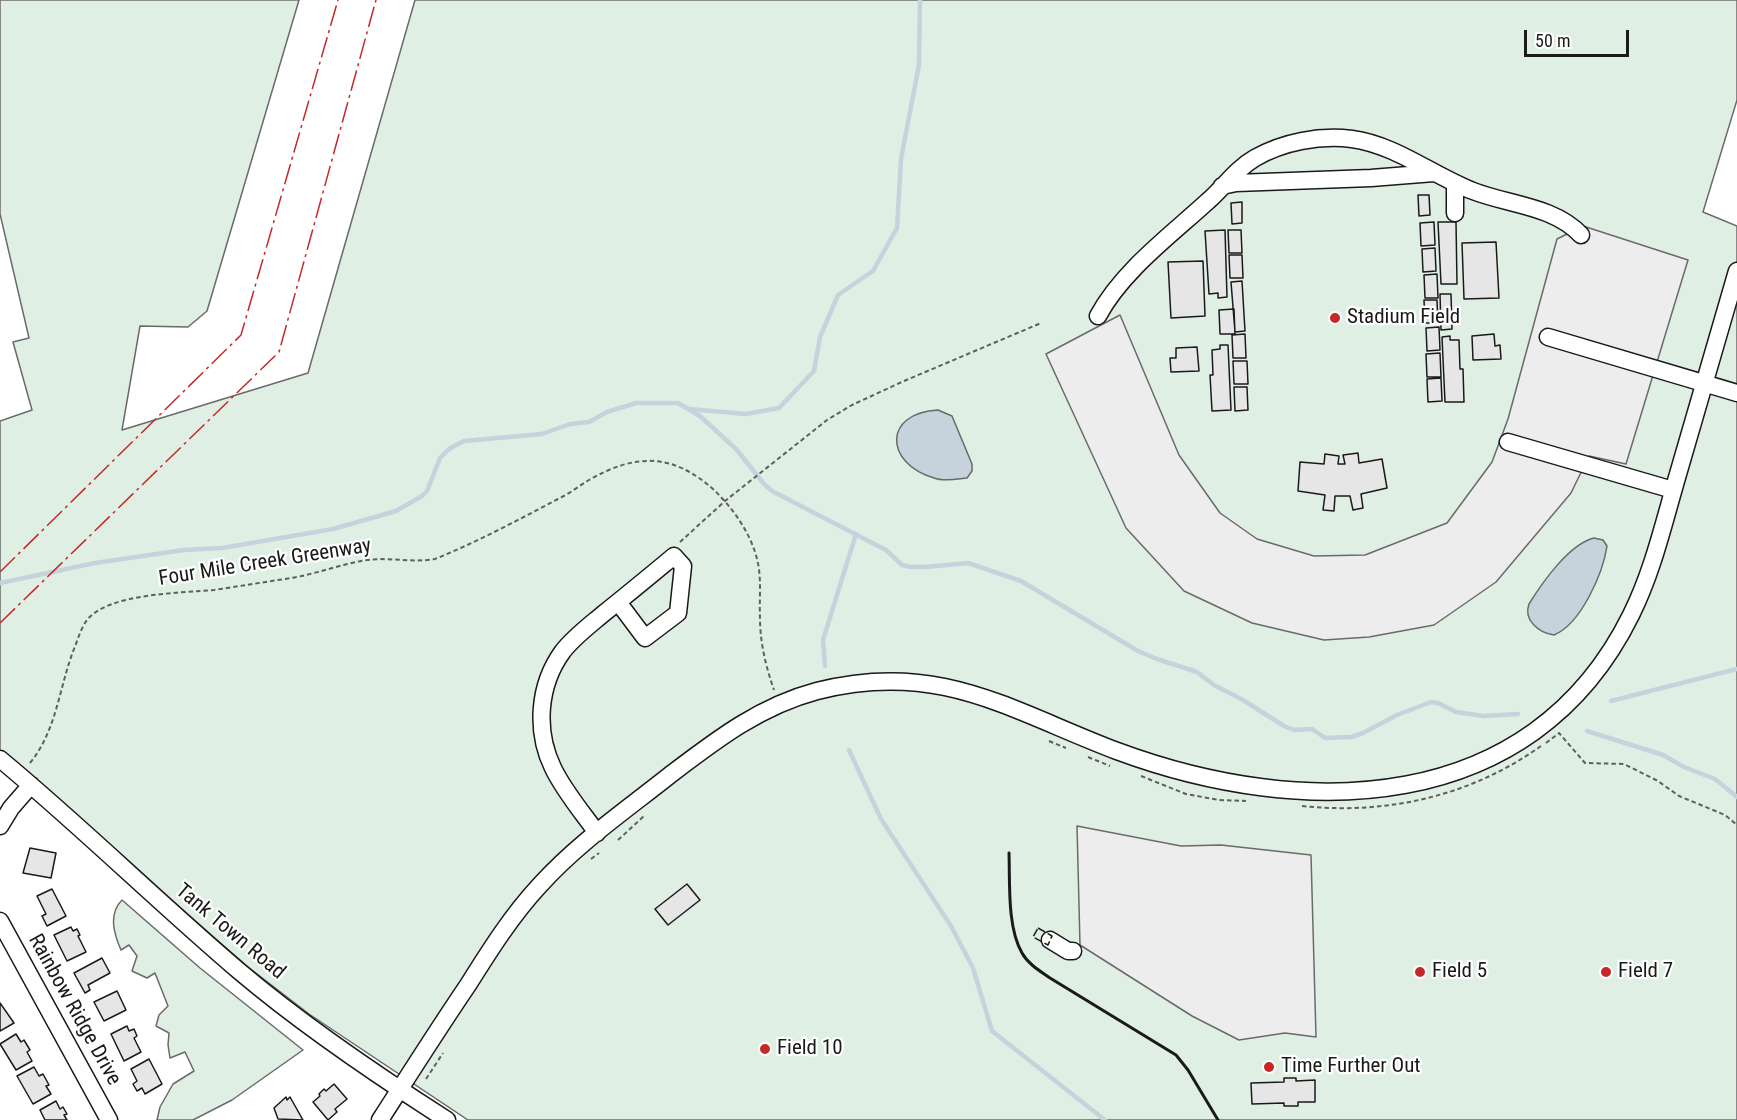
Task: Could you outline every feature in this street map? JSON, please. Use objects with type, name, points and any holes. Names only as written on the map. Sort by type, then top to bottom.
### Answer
[{"type":"street","points":[[1098,316],[1123,282],[1243,166],[1275,148],[1292,143],[1331,138],[1350,139],[1382,147],[1455,184],[1562,219],[1581,235]]},
{"type":"street","points":[[1222,186],[1236,183],[1371,178],[1434,173]]},
{"type":"street","points":[[1455,184],[1455,213]]},
{"type":"street","points":[[1205,203],[1206,224]]},
{"type":"street","points":[[380,1120],[487,954],[513,918],[553,871],[696,754],[745,720],[771,707],[812,692],[869,682],[907,681],[970,692],[1163,767],[1222,782],[1287,789],[1353,792],[1410,786],[1451,775],[1496,754],[1537,729],[1579,690],[1600,665],[1624,628],[1641,593],[1657,548],[1737,271]]},
{"type":"street","points":[[1548,337],[1737,393]]},
{"type":"street","points":[[1508,442],[1673,490]]},
{"type":"street","points":[[597,833],[554,770],[545,749],[542,708],[546,686],[563,651],[576,637],[618,602],[674,556],[683,566],[678,613],[645,638],[618,602]]},
{"type":"street","name":"Tank Town Road","points":[[0,759],[27,777],[240,972],[299,1019],[447,1120]]},
{"type":"street","points":[[0,826],[27,777]]},
{"type":"street","name":"Rainbow Ridge Drive","points":[[0,921],[109,1120]]},
{"type":"street","points":[[1050,940],[1068,951],[1073,951]]},
{"type":"path","points":[[674,556],[680,542],[725,501],[827,420],[852,405],[1041,323]]},
{"type":"path","name":"Four Mile Creek Greenway","points":[[27,777],[46,738],[68,662],[86,621],[99,610],[148,596],[294,578],[368,560],[425,561],[435,559],[560,499],[606,471],[632,463],[656,460],[683,467],[704,482],[725,501],[749,540],[757,560],[761,633],[767,669],[776,696]]},
{"type":"path","points":[[1297,806],[1375,808],[1432,797],[1462,788],[1510,766],[1559,733],[1585,763],[1624,764],[1658,781],[1679,796],[1725,815],[1737,825]]},
{"type":"path","points":[[1046,740],[1069,748]]},
{"type":"path","points":[[1085,755],[1096,762],[1117,768]]},
{"type":"path","points":[[1135,774],[1186,794],[1219,800],[1248,801]]},
{"type":"path","points":[[618,840],[646,814]]},
{"type":"path","points":[[583,865],[599,853]]},
{"type":"path","points":[[423,1079],[427,1078],[444,1051]]},
{"type":"green space","points":[[0,0],[299,0],[207,311],[188,327],[140,326],[122,430],[308,373],[415,0],[1737,0],[1737,100],[1703,212],[1737,226],[1737,1120],[468,1120],[309,1014],[248,967],[0,751],[0,421],[32,410],[13,342],[29,338],[0,214]]},
{"type":"green space","points":[[122,900],[200,968],[303,1050],[232,1100],[193,1120],[157,1120],[160,1107],[173,1084],[194,1071],[185,1052],[170,1058],[169,1033],[156,1026],[159,1015],[168,1006],[155,973],[147,978],[132,971],[137,956],[129,945],[121,950],[116,937],[114,918],[115,911]]},
{"type":"shaded area","points":[[1583,226],[1688,260],[1626,464],[1589,456],[1571,493],[1496,582],[1434,625],[1369,637],[1324,640],[1252,623],[1184,591],[1126,528],[1046,354],[1120,315],[1179,455],[1220,513],[1257,539],[1314,556],[1365,555],[1447,523],[1492,462],[1508,419],[1557,239]]},
{"type":"shaded area","points":[[938,410],[952,416],[972,464],[972,471],[967,478],[946,480],[934,478],[918,471],[906,461],[899,451],[897,440],[899,429],[907,420],[920,413]]},
{"type":"shaded area","points":[[1594,538],[1603,540],[1607,546],[1596,583],[1582,609],[1564,629],[1554,635],[1543,632],[1530,620],[1529,604],[1549,575],[1566,556],[1575,548]]},
{"type":"shaded area","points":[[1077,826],[1181,846],[1221,845],[1311,855],[1316,1037],[1285,1033],[1239,1040],[1192,1016],[1080,945]]},
{"type":"building","points":[[1418,195],[1429,195],[1430,215],[1419,216]]},
{"type":"building","points":[[1242,202],[1242,223],[1232,224],[1231,203]]},
{"type":"building","points":[[1434,222],[1435,245],[1421,246],[1420,223]]},
{"type":"building","points":[[1438,222],[1456,222],[1457,284],[1441,284]]},
{"type":"building","points":[[1225,230],[1227,297],[1218,298],[1218,293],[1209,294],[1205,231]]},
{"type":"building","points":[[1228,230],[1241,230],[1242,253],[1229,253]]},
{"type":"building","points":[[1496,242],[1499,298],[1464,299],[1462,243]]},
{"type":"building","points":[[1435,248],[1436,271],[1423,272],[1422,249]]},
{"type":"building","points":[[1229,255],[1242,255],[1243,278],[1230,278]]},
{"type":"building","points":[[1203,261],[1205,316],[1171,318],[1168,262]]},
{"type":"building","points":[[1437,274],[1438,298],[1425,298],[1424,275]]},
{"type":"building","points":[[1242,281],[1245,331],[1235,332],[1231,282]]},
{"type":"building","points":[[1440,294],[1451,294],[1452,329],[1441,330]]},
{"type":"building","points":[[1424,300],[1437,300],[1438,323],[1425,323]]},
{"type":"building","points":[[1234,309],[1235,334],[1220,334],[1219,310]]},
{"type":"building","points":[[1439,327],[1440,350],[1427,351],[1426,328]]},
{"type":"building","points":[[1245,334],[1246,358],[1233,358],[1232,335]]},
{"type":"building","points":[[1494,334],[1495,346],[1500,345],[1501,359],[1473,360],[1472,336]]},
{"type":"building","points":[[1450,336],[1450,340],[1459,340],[1464,402],[1445,402],[1442,337]]},
{"type":"building","points":[[1220,345],[1228,345],[1231,410],[1212,411],[1210,375],[1213,375],[1212,350],[1220,349]]},
{"type":"building","points":[[1197,347],[1199,371],[1171,372],[1170,358],[1176,358],[1176,348]]},
{"type":"building","points":[[1440,353],[1441,377],[1427,377],[1426,354]]},
{"type":"building","points":[[1233,361],[1247,361],[1248,384],[1234,384]]},
{"type":"building","points":[[1441,378],[1442,401],[1428,402],[1427,379]]},
{"type":"building","points":[[1234,387],[1247,387],[1248,410],[1235,411]]},
{"type":"building","points":[[1358,453],[1359,463],[1382,459],[1387,488],[1361,494],[1363,508],[1353,510],[1350,496],[1335,496],[1334,511],[1323,510],[1325,495],[1298,491],[1300,462],[1324,464],[1325,454],[1339,456],[1338,464],[1345,464],[1343,455]]},
{"type":"building","points":[[30,848],[56,853],[51,878],[23,873]]},
{"type":"building","points":[[687,884],[700,900],[668,925],[655,909]]},
{"type":"building","points":[[52,889],[66,916],[47,926],[42,916],[46,914],[37,896]]},
{"type":"building","points":[[71,927],[73,931],[77,929],[86,952],[67,961],[54,935]]},
{"type":"building","points":[[102,958],[110,973],[88,985],[90,990],[85,993],[74,973]]},
{"type":"building","points":[[117,991],[126,1010],[104,1021],[94,1002]]},
{"type":"building","points":[[0,1003],[14,1023],[0,1031]]},
{"type":"building","points":[[127,1026],[129,1031],[134,1029],[137,1036],[134,1038],[141,1052],[124,1061],[111,1034]]},
{"type":"building","points":[[16,1034],[21,1042],[24,1040],[30,1050],[27,1052],[32,1061],[16,1070],[0,1044]]},
{"type":"building","points":[[149,1059],[162,1084],[145,1094],[142,1088],[137,1091],[133,1084],[137,1081],[131,1069]]},
{"type":"building","points":[[34,1067],[39,1076],[43,1074],[51,1094],[33,1104],[17,1076]]},
{"type":"building","points":[[1284,1078],[1296,1078],[1296,1081],[1315,1080],[1315,1102],[1298,1102],[1298,1106],[1284,1106],[1284,1103],[1252,1104],[1251,1083],[1284,1082]]},
{"type":"building","points":[[334,1084],[347,1099],[335,1109],[337,1112],[328,1120],[313,1102],[324,1089],[326,1091]]},
{"type":"building","points":[[286,1097],[287,1100],[290,1097],[303,1120],[278,1119],[274,1108]]},
{"type":"building","points":[[56,1101],[60,1109],[63,1107],[67,1120],[45,1120],[40,1110]]},
{"type":"waterway","points":[[689,409],[746,414],[779,408],[814,371],[820,337],[838,295],[873,271],[897,228],[901,159],[919,65],[920,0]]},
{"type":"waterway","points":[[0,583],[95,563],[184,550],[222,548],[333,529],[396,511],[422,496],[427,491],[440,458],[449,449],[464,441],[542,434],[570,424],[589,422],[607,412],[636,403],[678,403],[700,416],[737,450],[772,491],[886,550],[902,565],[926,567],[968,563],[1021,581],[1138,651],[1197,672],[1214,685],[1294,730],[1312,729],[1325,738],[1351,737],[1431,702],[1456,712],[1483,716],[1518,714]]},
{"type":"waterway","points":[[825,666],[823,640],[856,534]]},
{"type":"waterway","points":[[1611,701],[1737,669]]},
{"type":"waterway","points":[[1587,731],[1663,755],[1684,767],[1715,779],[1737,797]]},
{"type":"waterway","points":[[849,750],[881,819],[951,926],[973,968],[992,1031],[1105,1120]]},
{"type":"fence","points":[[1038,928],[1052,936],[1048,945],[1033,937],[1038,928]]},
{"type":"wall","points":[[1009,853],[1012,918],[1017,942],[1025,957],[1034,967],[1050,978],[1176,1055],[1188,1070],[1218,1120]]},
{"type":"power","points":[[0,572],[241,335],[338,0]]},
{"type":"power","points":[[0,623],[279,352],[376,0]]},
{"type":"place","name":"Stadium Field","points":[[1335,318]]},
{"type":"place","name":"Field 5","points":[[1420,972]]},
{"type":"place","name":"Field 7","points":[[1606,972]]},
{"type":"place","name":"Field 10","points":[[765,1049]]},
{"type":"place","name":"Time Further Out","points":[[1269,1067]]}]
